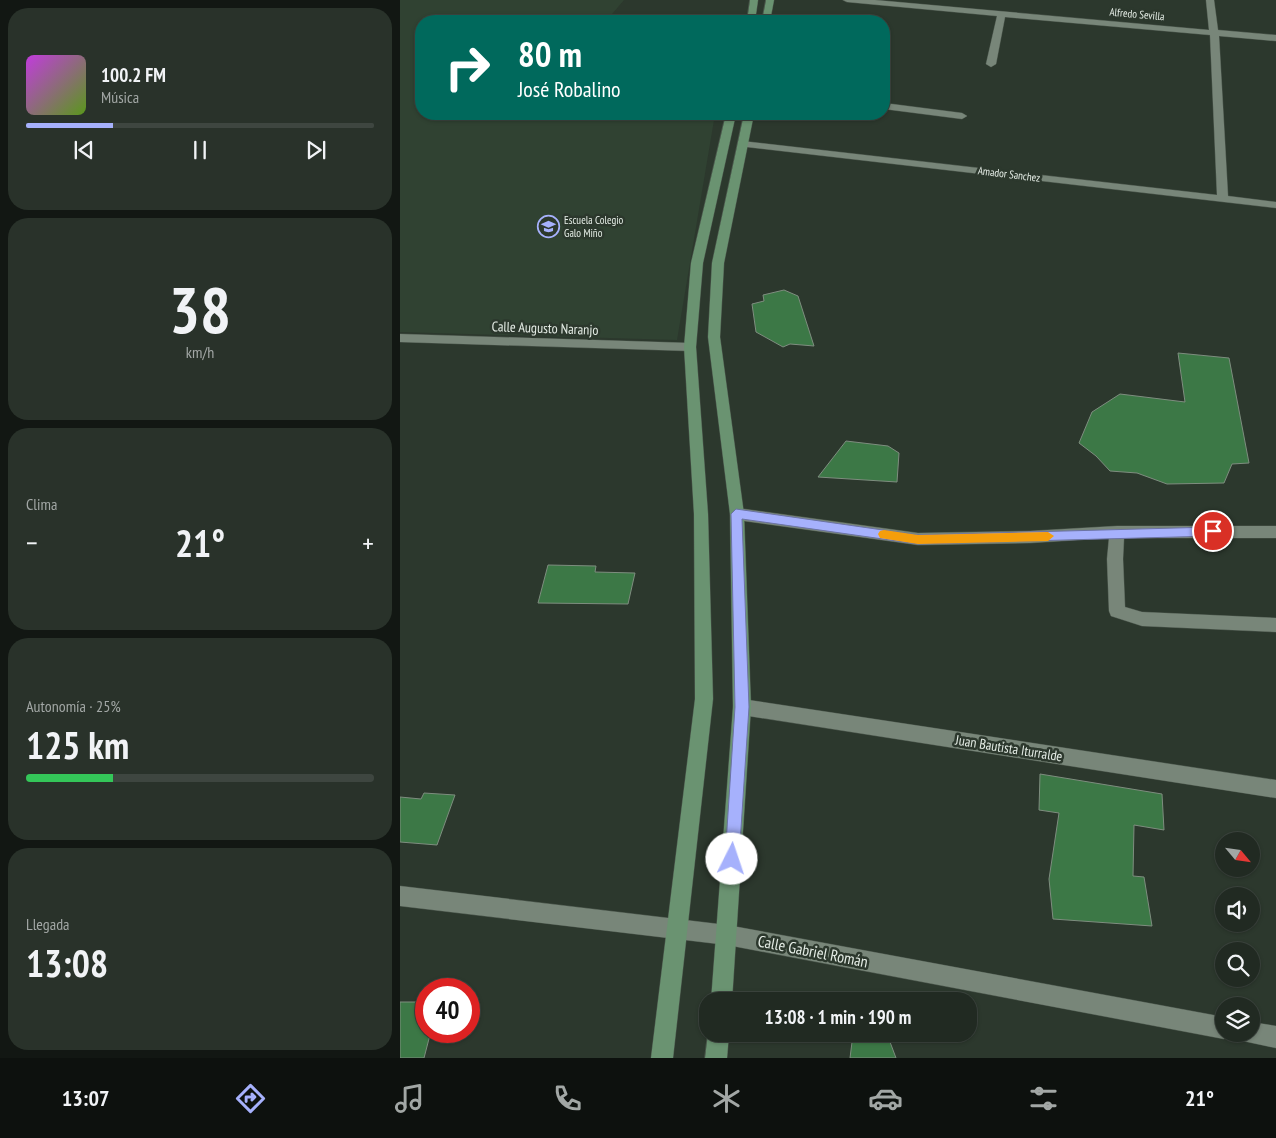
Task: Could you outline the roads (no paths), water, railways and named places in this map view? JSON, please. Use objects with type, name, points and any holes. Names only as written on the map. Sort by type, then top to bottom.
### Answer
[{"type":"street","points":[[752,15],[754,0]]},
{"type":"street","points":[[767,15],[770,0]]},
{"type":"street","name":"Alfredo Sevilla","points":[[846,0],[1276,38]]},
{"type":"street","points":[[976,11],[977,0]]},
{"type":"street","points":[[1210,0],[1214,32],[1223,199]]},
{"type":"street","points":[[991,64],[1002,14]]},
{"type":"street","points":[[890,107],[962,116]]},
{"type":"street","points":[[662,1058],[704,698],[701,514],[690,347],[697,263],[730,120]]},
{"type":"street","points":[[722,992],[742,707],[736,514],[714,337],[718,263],[748,120]]},
{"type":"street","name":"Amador Sanchez","points":[[742,144],[1276,205]]},
{"type":"street","name":"Calle Augusto Naranjo","points":[[400,338],[690,347]]},
{"type":"street","points":[[736,514],[918,539],[1030,537],[1117,532],[1276,532]]},
{"type":"street","points":[[1117,532],[1115,559],[1116,611],[1142,619],[1276,625]]},
{"type":"street","name":"Juan Bautista Iturralde","points":[[742,707],[1276,789]]},
{"type":"street","name":"Calle Gabriel Román","points":[[400,896],[727,935],[1215,1026]]},
{"type":"street","points":[[1260,1034],[1276,1037]]},
{"type":"street","points":[[716,1058],[717,1042]]},
{"type":"place","name":"Escuela Colegio Galo Miño","points":[[548,226]]}]
